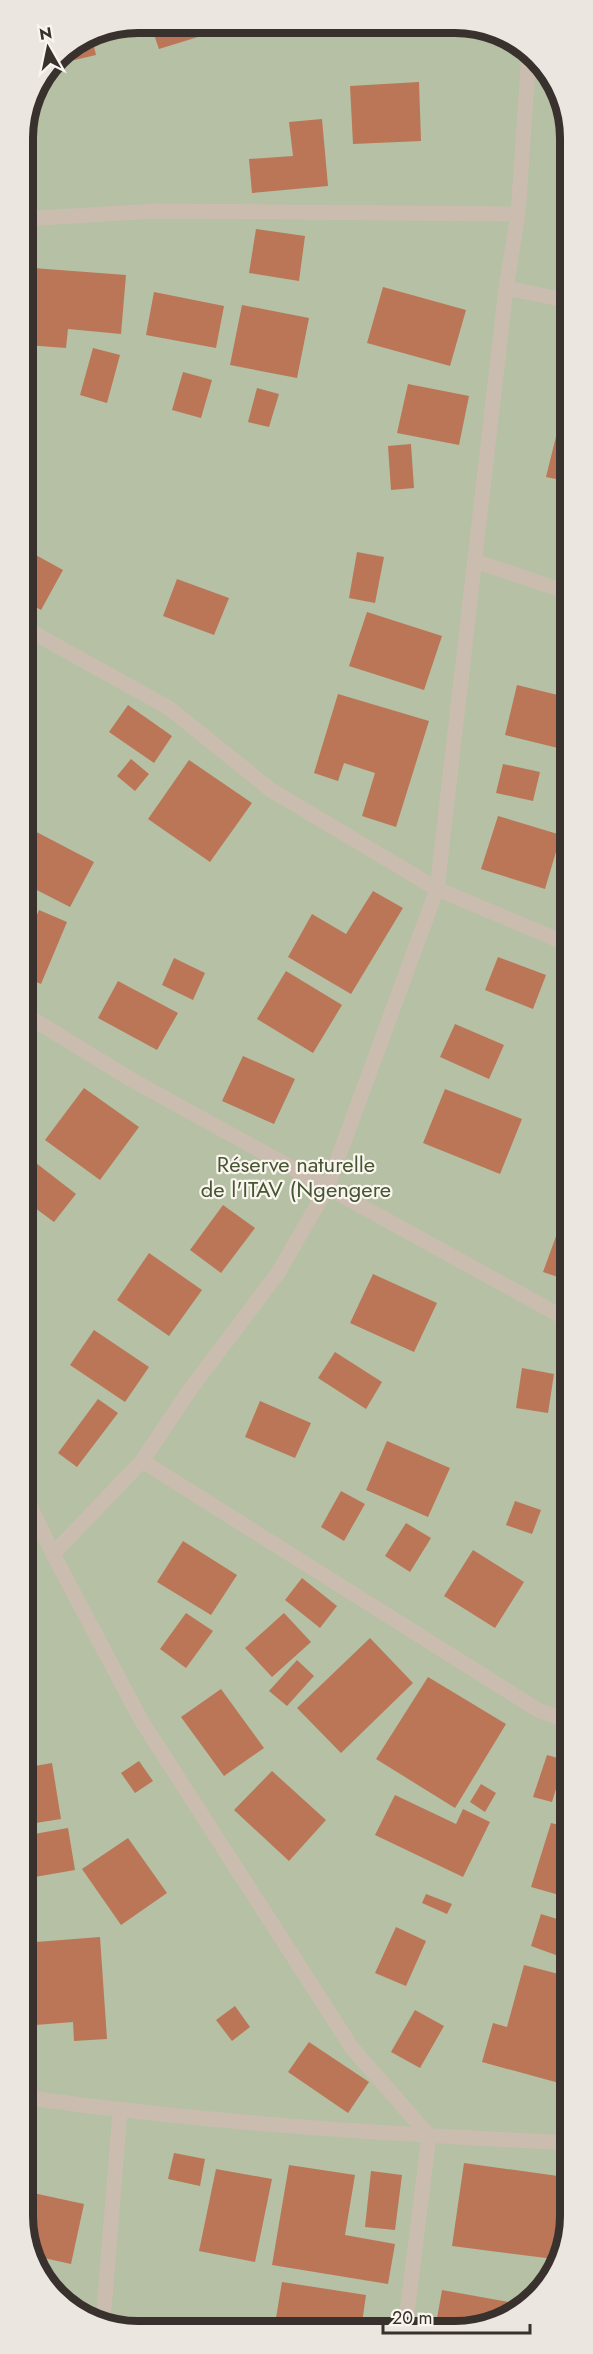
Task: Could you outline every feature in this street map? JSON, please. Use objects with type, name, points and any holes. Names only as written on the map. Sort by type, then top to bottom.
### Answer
[{"type":"street","points":[[53,1554],[142,1461],[189,1391],[278,1273],[327,1188],[437,889],[506,288],[518,214],[528,63]]},
{"type":"street","points":[[33,218],[156,211],[518,214]]},
{"type":"street","points":[[506,288],[560,299]]},
{"type":"street","points":[[475,561],[560,590]]},
{"type":"street","points":[[33,633],[169,708],[271,790],[437,889],[560,941]]},
{"type":"street","points":[[33,1019],[132,1080],[560,1316]]},
{"type":"street","points":[[142,1461],[538,1710],[560,1718]]},
{"type":"street","points":[[33,1512],[141,1720],[352,2048],[429,2136],[406,2321]]},
{"type":"street","points":[[33,2098],[120,2111],[429,2136],[560,2143]]},
{"type":"street","points":[[104,2314],[120,2111]]},
{"type":"green space","name":"Réserve naturelle de l'ITAV (Ngengere","points":[[132,33],[461,33],[475,35],[507,47],[529,64],[538,74],[552,98],[559,125],[560,2222],[552,2256],[534,2285],[507,2307],[475,2319],[455,2321],[132,2321],[118,2319],[86,2307],[59,2285],[41,2256],[34,2229],[33,132],[41,98],[52,78],[78,78],[78,52],[98,41]]},
{"type":"building","points":[[153,33],[211,33],[159,49]]},
{"type":"building","points":[[93,43],[96,55],[78,59],[78,52]]},
{"type":"building","points":[[419,82],[421,141],[353,144],[350,86]]},
{"type":"building","points":[[322,119],[328,186],[252,193],[249,159],[293,156],[289,122]]},
{"type":"building","points":[[256,229],[305,236],[299,281],[249,273]]},
{"type":"building","points":[[33,268],[126,275],[121,334],[68,329],[66,348],[33,345]]},
{"type":"building","points":[[383,287],[466,310],[450,366],[367,343]]},
{"type":"building","points":[[154,292],[224,306],[216,348],[146,335]]},
{"type":"building","points":[[242,305],[309,318],[297,378],[230,365]]},
{"type":"building","points":[[93,348],[120,355],[107,403],[80,395]]},
{"type":"building","points":[[183,372],[212,380],[201,418],[172,410]]},
{"type":"building","points":[[408,384],[469,396],[459,445],[397,433]]},
{"type":"building","points":[[257,388],[279,394],[269,427],[248,422]]},
{"type":"building","points":[[560,420],[560,480],[546,477]]},
{"type":"building","points":[[411,444],[414,488],[391,490],[388,446]]},
{"type":"building","points":[[357,552],[384,557],[375,603],[349,598]]},
{"type":"building","points":[[33,554],[63,570],[41,610],[33,606]]},
{"type":"building","points":[[177,579],[229,598],[214,635],[163,616]]},
{"type":"building","points":[[367,612],[442,636],[424,690],[349,666]]},
{"type":"building","points":[[517,685],[560,696],[560,749],[505,735]]},
{"type":"building","points":[[338,694],[429,721],[396,827],[362,816],[375,773],[344,763],[338,781],[314,773]]},
{"type":"building","points":[[128,705],[172,736],[154,763],[109,732]]},
{"type":"building","points":[[131,759],[149,774],[135,791],[117,776]]},
{"type":"building","points":[[189,760],[252,803],[210,862],[148,819]]},
{"type":"building","points":[[503,764],[540,772],[533,801],[496,793]]},
{"type":"building","points":[[498,816],[560,835],[545,889],[481,869]]},
{"type":"building","points":[[33,830],[94,862],[70,907],[33,888]]},
{"type":"building","points":[[373,891],[403,908],[351,994],[288,957],[312,914],[346,934]]},
{"type":"building","points":[[39,910],[67,922],[41,984],[33,980],[33,924]]},
{"type":"building","points":[[498,957],[546,975],[533,1009],[485,990]]},
{"type":"building","points":[[174,958],[205,973],[193,1000],[162,985]]},
{"type":"building","points":[[286,971],[342,1005],[313,1053],[257,1019]]},
{"type":"building","points":[[118,981],[178,1013],[157,1050],[98,1018]]},
{"type":"building","points":[[455,1024],[504,1045],[489,1079],[440,1057]]},
{"type":"building","points":[[243,1056],[295,1079],[274,1124],[222,1101]]},
{"type":"building","points":[[84,1088],[139,1127],[100,1180],[45,1140]]},
{"type":"building","points":[[445,1089],[522,1119],[500,1174],[423,1143]]},
{"type":"building","points":[[36,1163],[76,1194],[54,1222],[33,1206],[33,1167]]},
{"type":"building","points":[[223,1205],[255,1228],[221,1273],[190,1250]]},
{"type":"building","points":[[560,1225],[560,1278],[543,1272]]},
{"type":"building","points":[[149,1253],[202,1290],[169,1336],[117,1300]]},
{"type":"building","points":[[373,1274],[437,1303],[414,1352],[350,1323]]},
{"type":"building","points":[[94,1330],[149,1367],[125,1402],[70,1365]]},
{"type":"building","points":[[335,1352],[382,1382],[366,1409],[318,1378]]},
{"type":"building","points":[[522,1368],[554,1374],[548,1413],[516,1408]]},
{"type":"building","points":[[98,1399],[118,1413],[77,1467],[58,1453]]},
{"type":"building","points":[[260,1401],[311,1423],[295,1458],[245,1437]]},
{"type":"building","points":[[387,1441],[450,1468],[428,1517],[366,1490]]},
{"type":"building","points":[[341,1491],[365,1504],[344,1541],[321,1527]]},
{"type":"building","points":[[515,1501],[541,1510],[532,1534],[506,1525]]},
{"type":"building","points":[[406,1523],[431,1538],[410,1572],[385,1556]]},
{"type":"building","points":[[183,1541],[237,1575],[211,1615],[157,1582]]},
{"type":"building","points":[[473,1550],[524,1582],[495,1628],[444,1596]]},
{"type":"building","points":[[302,1578],[337,1606],[320,1628],[285,1600]]},
{"type":"building","points":[[186,1613],[213,1631],[186,1668],[160,1649]]},
{"type":"building","points":[[284,1613],[311,1642],[272,1677],[245,1648]]},
{"type":"building","points":[[370,1638],[413,1683],[341,1753],[297,1708]]},
{"type":"building","points":[[297,1660],[314,1676],[287,1706],[269,1691]]},
{"type":"building","points":[[428,1677],[506,1724],[455,1808],[376,1759]]},
{"type":"building","points":[[221,1689],[264,1748],[224,1776],[181,1717]]},
{"type":"building","points":[[547,1755],[560,1759],[560,1776],[552,1802],[533,1797]]},
{"type":"building","points":[[139,1761],[153,1781],[135,1793],[121,1773]]},
{"type":"building","points":[[52,1763],[61,1819],[33,1823],[33,1766]]},
{"type":"building","points":[[272,1771],[326,1820],[289,1861],[234,1810]]},
{"type":"building","points":[[481,1784],[496,1793],[485,1812],[470,1802]]},
{"type":"building","points":[[395,1795],[456,1824],[463,1809],[490,1822],[463,1877],[375,1835]]},
{"type":"building","points":[[551,1823],[560,1825],[560,1895],[531,1887]]},
{"type":"building","points":[[68,1828],[75,1870],[33,1877],[33,1834]]},
{"type":"building","points":[[128,1838],[167,1893],[121,1925],[82,1869]]},
{"type":"building","points":[[426,1894],[452,1904],[447,1914],[422,1903]]},
{"type":"building","points":[[541,1914],[560,1920],[560,1956],[531,1946]]},
{"type":"building","points":[[396,1927],[426,1941],[406,1986],[375,1973]]},
{"type":"building","points":[[100,1937],[107,2039],[74,2041],[73,2022],[33,2025],[33,1942]]},
{"type":"building","points":[[524,1965],[560,1974],[560,2083],[482,2062],[493,2023],[507,2027]]},
{"type":"building","points":[[235,2006],[250,2027],[232,2041],[216,2020]]},
{"type":"building","points":[[415,2010],[444,2026],[420,2068],[391,2052]]},
{"type":"building","points":[[309,2042],[369,2082],[348,2113],[288,2072]]},
{"type":"building","points":[[174,2153],[205,2159],[200,2186],[168,2179]]},
{"type":"building","points":[[464,2163],[560,2176],[560,2214],[556,2241],[551,2259],[452,2246]]},
{"type":"building","points":[[289,2165],[355,2175],[345,2235],[395,2244],[388,2284],[272,2265]]},
{"type":"building","points":[[216,2169],[272,2179],[255,2262],[199,2251]]},
{"type":"building","points":[[371,2171],[402,2175],[395,2230],[365,2227]]},
{"type":"building","points":[[33,2193],[84,2204],[71,2264],[42,2258],[34,2229]]},
{"type":"building","points":[[282,2282],[366,2295],[362,2321],[276,2321]]},
{"type":"building","points":[[442,2290],[513,2303],[501,2310],[475,2319],[437,2321]]}]
